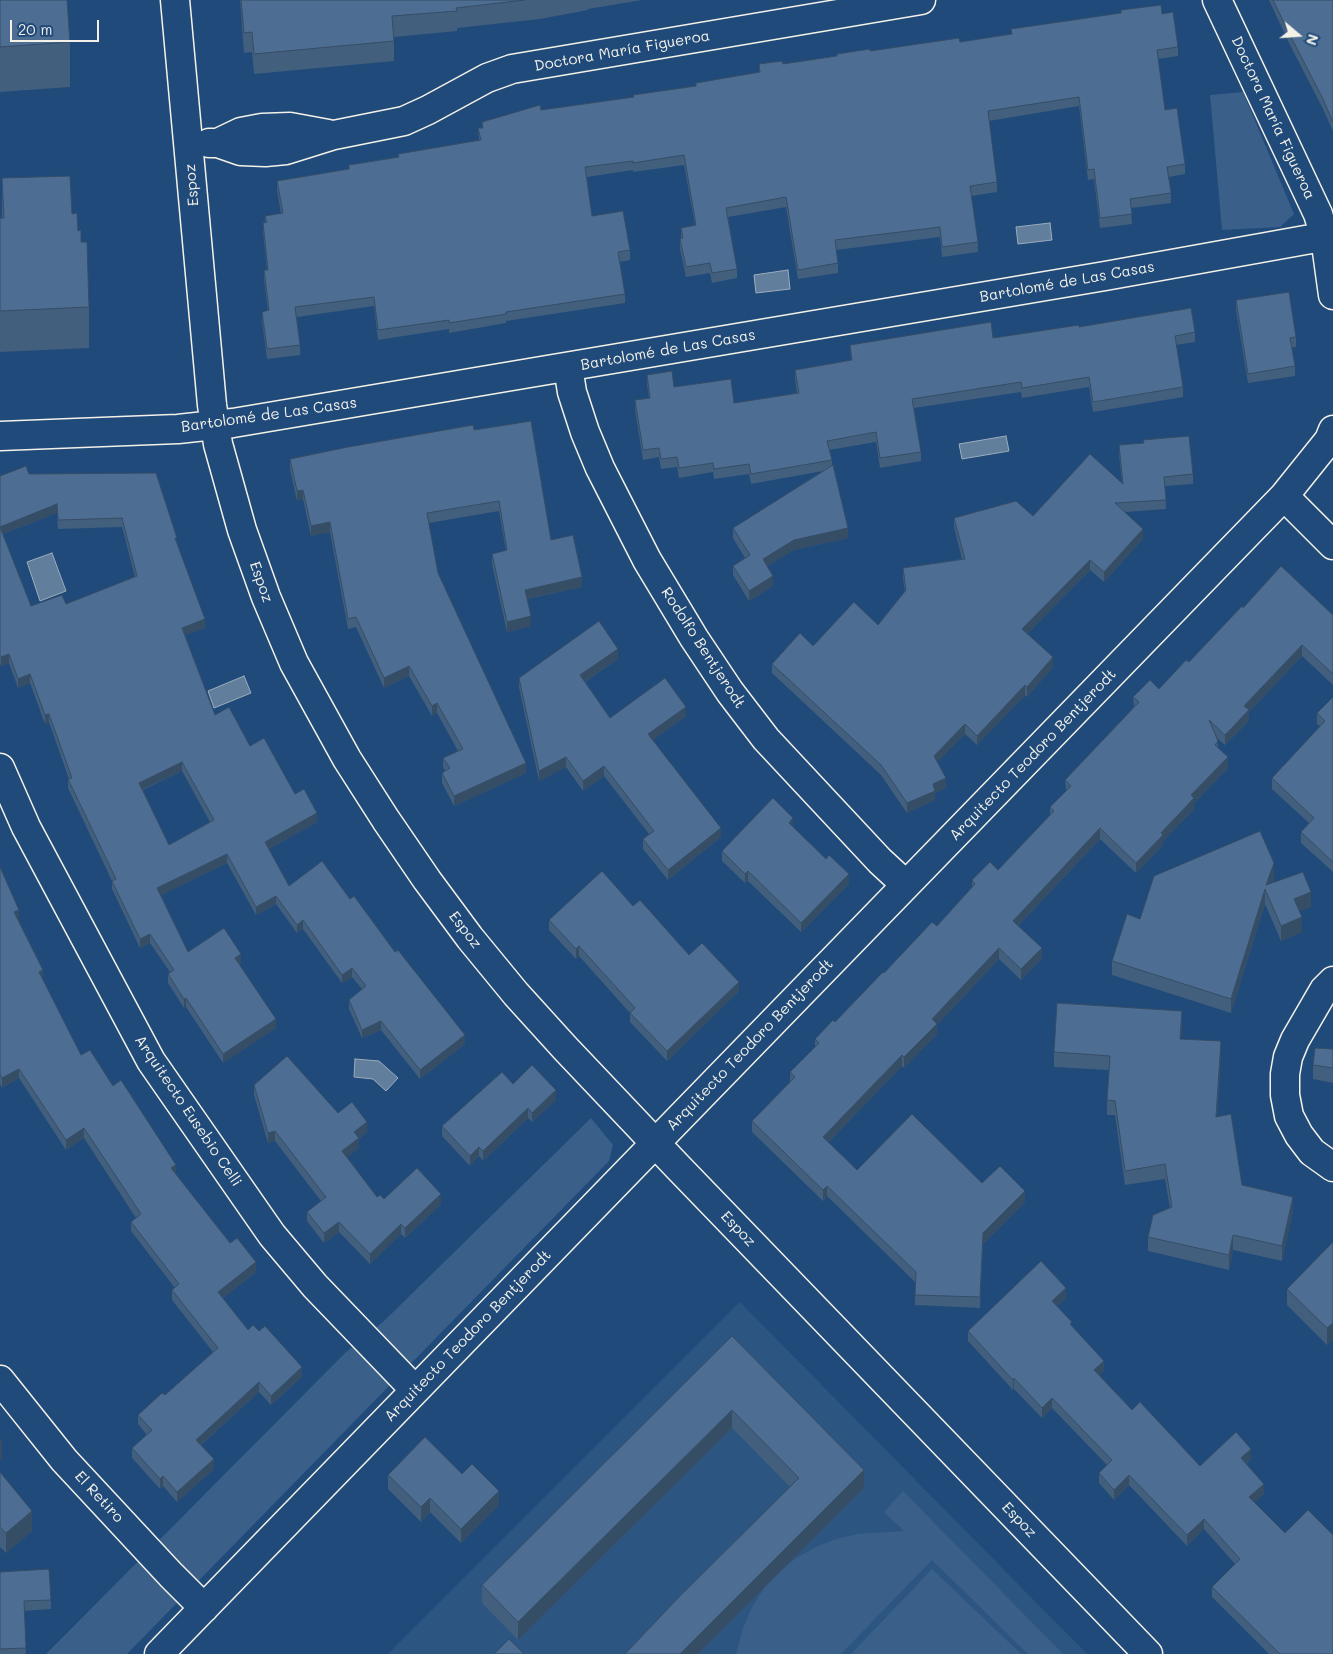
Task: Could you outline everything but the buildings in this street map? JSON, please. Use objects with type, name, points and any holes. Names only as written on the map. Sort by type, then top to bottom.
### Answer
[{"type":"street","name":"Espoz","points":[[175,0],[214,425],[218,444],[242,530],[266,597],[294,662],[347,759],[412,858],[470,938],[553,1034],[1148,1654]]},
{"type":"street","name":"Doctora María Figueroa","points":[[189,144],[218,143],[241,151],[265,152],[286,150],[334,135],[404,121],[487,78],[512,69],[921,0]]},
{"type":"street","name":"Doctora María Figueroa","points":[[1217,0],[1329,236]]},
{"type":"street","points":[[1329,236],[1333,295]]},
{"type":"street","name":"Bartolomé de Las Casas","points":[[0,436],[178,429],[214,425],[568,367],[1329,236]]},
{"type":"street","name":"Rodolfo Bentjerodt","points":[[568,367],[572,392],[584,432],[600,468],[647,560],[694,638],[730,692],[766,739],[867,847],[906,885]]},
{"type":"street","name":"Arquitecto Teodoro Bentjerodt","points":[[159,1654],[1284,496],[1329,440],[1333,430]]},
{"type":"street","points":[[1284,496],[1333,545]]},
{"type":"street","name":"Arquitecto Eusebio Celli","points":[[0,768],[31,836],[151,1061],[272,1235],[315,1286],[415,1390]]},
{"type":"street","points":[[1333,981],[1324,990],[1295,1040],[1288,1057],[1285,1074],[1285,1095],[1289,1116],[1299,1135],[1312,1152],[1333,1167]]},
{"type":"street","name":"El Retiro","points":[[0,1380],[64,1460],[204,1608]]},
{"type":"shaded area","points":[[1243,92],[1294,214],[1280,227],[1222,230],[1210,95]]},
{"type":"shaded area","points":[[1050,223],[1052,240],[1018,244],[1016,227]]},
{"type":"shaded area","points":[[788,270],[790,289],[756,293],[754,275]]},
{"type":"shaded area","points":[[1006,436],[1009,451],[962,459],[959,444]]},
{"type":"shaded area","points":[[52,553],[66,591],[40,601],[27,562]]},
{"type":"shaded area","points":[[244,676],[251,693],[214,708],[208,691]]},
{"type":"shaded area","points":[[355,1059],[379,1061],[398,1078],[386,1091],[373,1079],[354,1077]]},
{"type":"shaded area","points":[[591,1118],[613,1145],[609,1161],[127,1654],[46,1654],[345,1353],[385,1320]]},
{"type":"shaded area","points":[[740,1302],[1087,1654],[388,1654]]},
{"type":"shaded area","points":[[903,1491],[1063,1654],[1028,1654],[932,1560],[841,1654],[736,1654],[743,1628],[752,1607],[764,1588],[796,1558],[836,1539],[858,1534],[904,1531],[884,1512]]},
{"type":"shaded area","points":[[932,1569],[1021,1654],[851,1654]]}]
